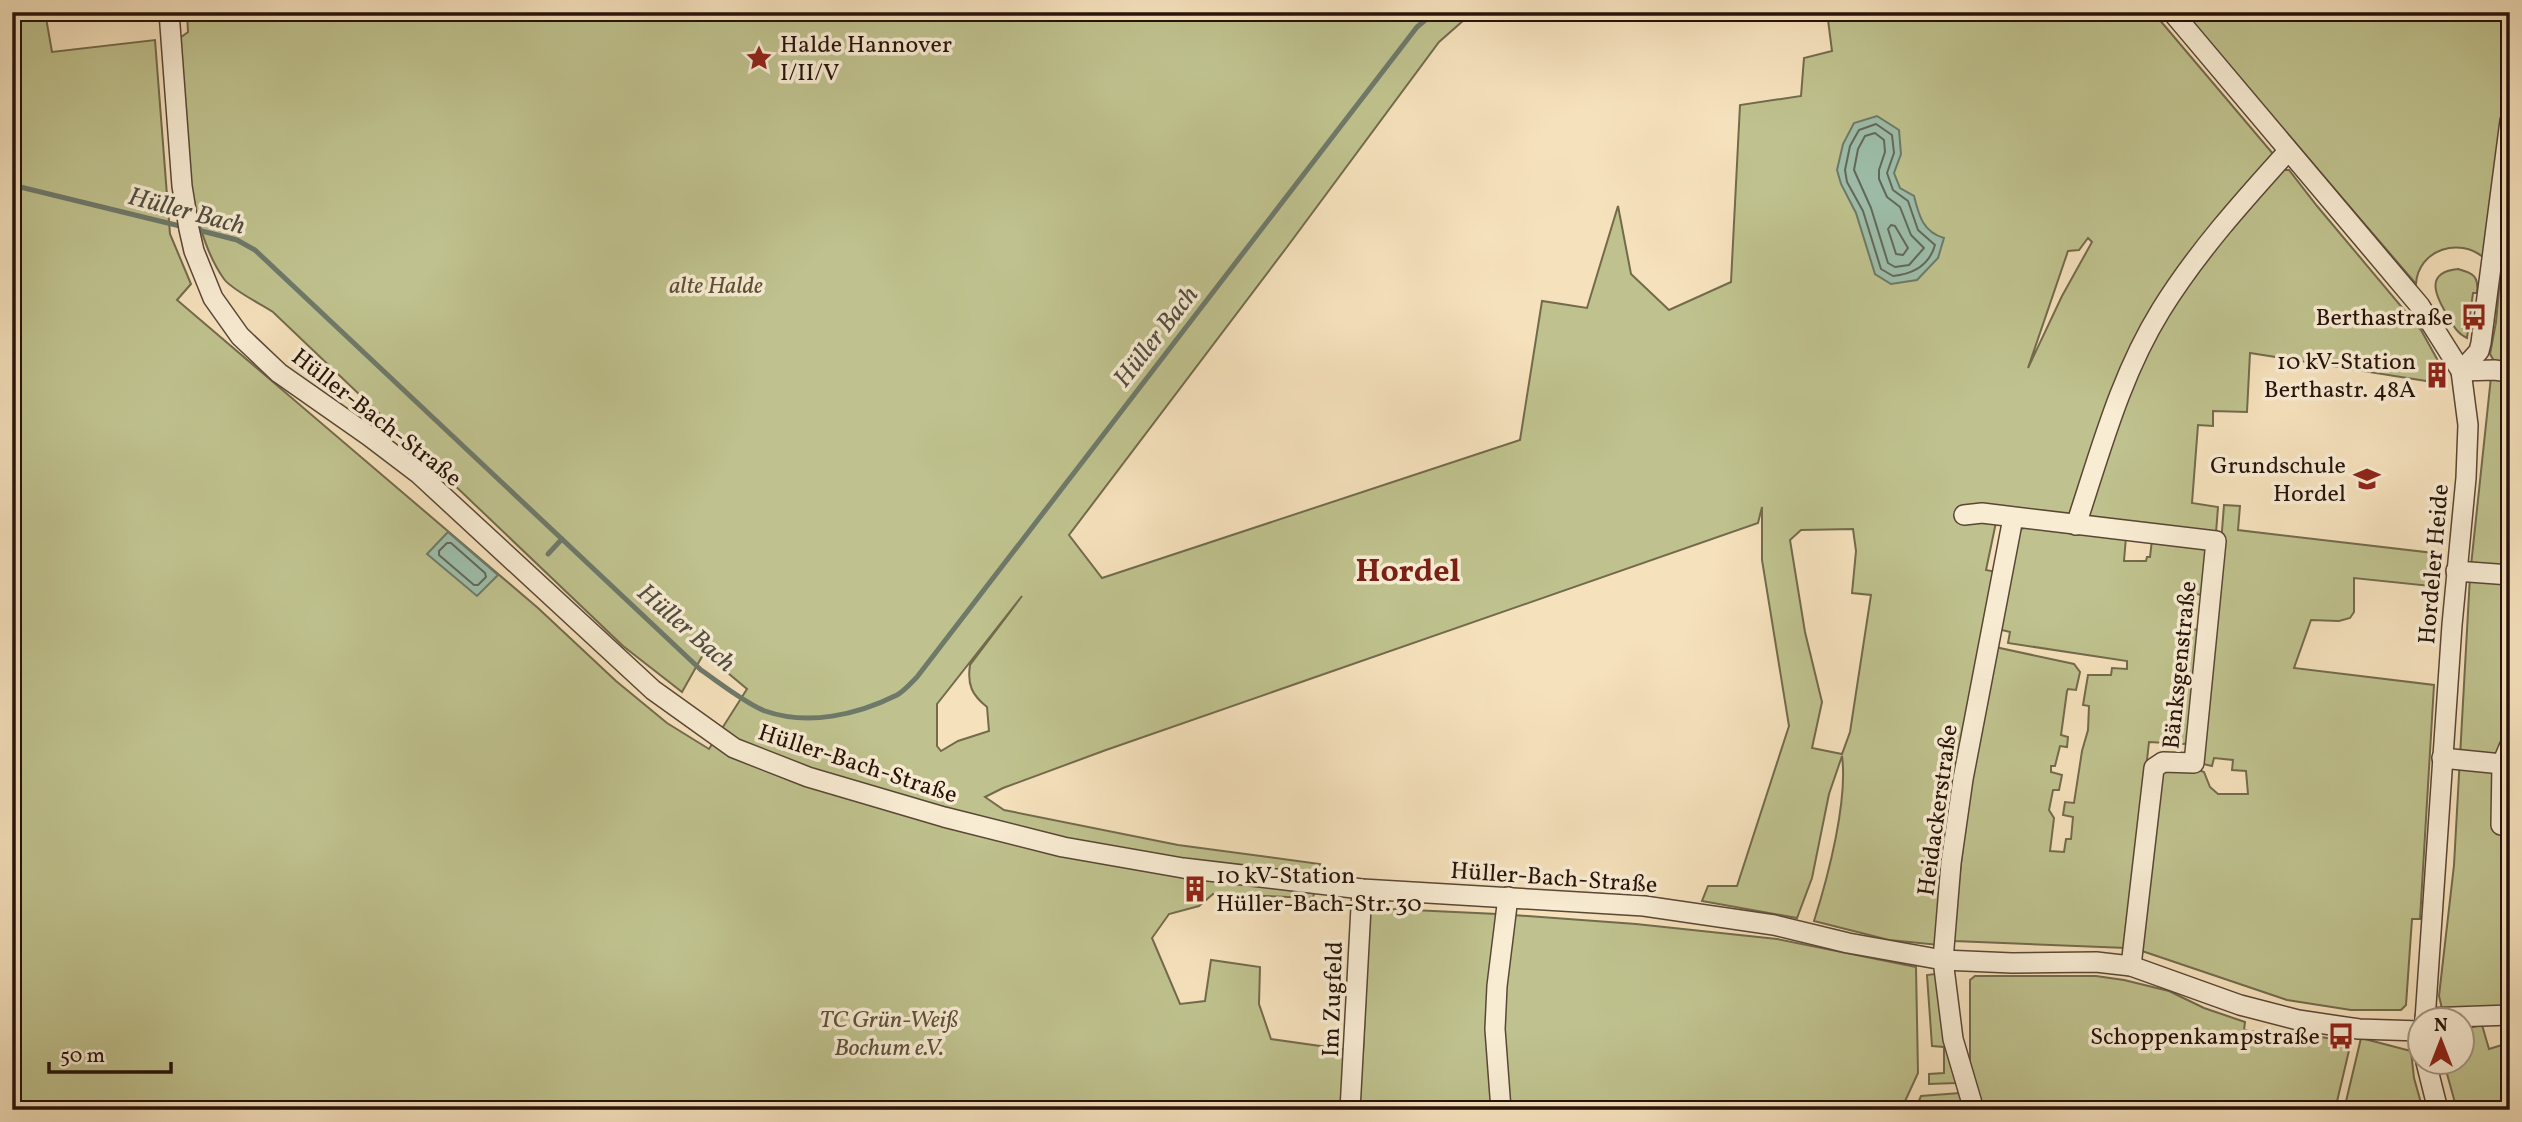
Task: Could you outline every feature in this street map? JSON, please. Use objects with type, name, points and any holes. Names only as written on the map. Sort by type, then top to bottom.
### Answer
[{"type":"street","name":"Hüller-Bach-Straße","points":[[169,12],[185,205],[194,251],[214,298],[240,336],[279,373],[419,474],[653,690],[734,748],[808,777],[944,817],[1063,847],[1183,868],[1362,890],[1644,906],[1774,925],[1848,943],[1943,960]]},
{"type":"street","points":[[2172,12],[2420,306],[2461,371]]},
{"type":"street","points":[[2461,371],[2479,351],[2482,343],[2510,121]]},
{"type":"street","points":[[1964,515],[1982,513],[2076,525],[2123,387],[2160,312],[2208,240],[2288,151]]},
{"type":"street","points":[[2461,371],[2510,372]]},
{"type":"street","name":"Hordeler Heide","points":[[2424,1006],[2468,425],[2461,371]]},
{"type":"street","name":"Heidackerstraße","points":[[1974,1110],[1953,1039],[1943,960],[1951,863],[1963,779],[2013,518]]},
{"type":"street","name":"Bänksgenstraße","points":[[2076,525],[2216,541],[2193,763],[2163,762],[2154,768],[2131,966]]},
{"type":"street","points":[[2456,571],[2510,575]]},
{"type":"street","points":[[2510,745],[2502,764],[2501,825],[2510,826]]},
{"type":"street","points":[[2442,758],[2502,764]]},
{"type":"street","name":"Im Zugfeld","points":[[1350,1110],[1362,890]]},
{"type":"street","points":[[1501,1110],[1495,1029],[1496,986],[1508,897]]},
{"type":"street","points":[[1943,960],[2096,962],[2131,966],[2240,1006],[2298,1020],[2359,1029],[2406,1025]]},
{"type":"street","points":[[2476,1018],[2510,1015]]},
{"type":"street","points":[[2430,1076],[2438,1110]]},
{"type":"green space","points":[[12,12],[45,12],[52,52],[155,40],[170,234],[191,284],[177,300],[538,608],[616,681],[667,723],[709,749],[747,689],[704,653],[682,692],[623,646],[273,312],[224,279],[210,255],[200,226],[188,163],[180,38],[188,32],[187,12],[1473,12],[1439,42],[1069,535],[1102,578],[1520,440],[1542,301],[1587,308],[1618,206],[1631,274],[1669,310],[1731,282],[1740,105],[1801,96],[1804,58],[1832,51],[1827,12],[2153,12],[2274,155],[2206,233],[2069,515],[1999,508],[1986,570],[1996,572],[1939,945],[1889,940],[1814,921],[1831,861],[1839,816],[1842,756],[1829,794],[1812,878],[1797,918],[1702,901],[1708,886],[1737,886],[1789,726],[1762,560],[1762,507],[1758,523],[1106,750],[985,797],[1004,810],[1178,845],[1320,864],[1313,898],[1213,894],[1199,906],[1169,914],[1152,938],[1180,1004],[1205,1001],[1211,960],[1260,967],[1259,1004],[1271,1039],[1363,1052],[1370,908],[1497,914],[1495,1110],[1258,1110],[1230,1104],[1226,1110],[12,1110]],"holes":[[[2088,238],[2092,242],[2062,296],[2028,368],[2068,251],[2079,250]],[[1853,529],[1856,551],[1852,593],[1871,595],[1850,732],[1842,754],[1812,748],[1822,702],[1805,632],[1790,540],[1801,530]],[[1022,596],[970,665],[970,684],[974,694],[987,707],[989,731],[958,741],[941,751],[937,746],[937,704]]]},
{"type":"green space","points":[[2183,12],[2510,12],[2510,57],[2485,259],[2464,248],[2442,250],[2424,262],[2416,284]]},
{"type":"green space","points":[[2282,170],[2289,170],[2421,330],[2437,359],[2445,384],[2250,353],[2247,412],[2213,411],[2213,426],[2198,425],[2192,503],[2218,507],[2216,533],[2085,519],[2136,375],[2183,287]]},
{"type":"green space","points":[[2502,258],[2510,260],[2510,296],[2505,291],[2504,297],[2510,315],[2510,364],[2494,361],[2490,354]]},
{"type":"green space","points":[[2458,269],[2471,274],[2477,283],[2477,293],[2473,293],[2467,338],[2452,324],[2436,291],[2437,279],[2441,274]]},
{"type":"green space","points":[[2491,377],[2510,380],[2510,507],[2502,570],[2471,566]]},
{"type":"green space","points":[[2224,505],[2240,506],[2238,530],[2442,554],[2440,587],[2354,578],[2354,612],[2350,618],[2339,621],[2311,620],[2294,668],[2434,685],[2420,919],[2412,919],[2406,1005],[2401,1010],[2351,1010],[2287,1000],[2142,951],[2161,770],[2199,770],[2204,772],[2210,787],[2218,794],[2248,794],[2246,771],[2232,770],[2233,760],[2214,758],[2212,766],[2199,763],[2212,659]]},
{"type":"green space","points":[[2027,527],[2126,537],[2124,561],[2146,561],[2147,557],[2150,557],[2152,540],[2206,548],[2206,595],[2192,594],[2188,629],[2201,630],[2189,741],[2184,744],[2149,742],[2126,948],[1954,941],[1965,830],[1995,647],[2074,664],[2080,672],[2076,690],[2067,691],[2061,735],[2068,737],[2067,747],[2060,746],[2055,766],[2051,766],[2051,772],[2062,775],[2059,790],[2053,790],[2049,810],[2054,818],[2050,851],[2064,852],[2066,839],[2071,839],[2073,817],[2063,815],[2065,802],[2074,803],[2088,730],[2089,706],[2083,705],[2088,675],[2111,675],[2112,668],[2127,669],[2127,661],[2008,643],[2010,632],[1998,629],[2017,535],[2021,529]]},
{"type":"green space","points":[[2470,576],[2510,581],[2510,1009],[2476,1011],[2476,1006],[2441,1006],[2439,996],[2454,865]]},
{"type":"green space","points":[[1513,915],[1636,924],[1777,939],[1916,967],[1918,1073],[1901,1110],[1506,1110],[1503,1011]]},
{"type":"green space","points":[[1935,974],[1956,1083],[1929,1084],[1929,1074],[1944,1073],[1944,1047],[1932,1046],[1927,975]]},
{"type":"green space","points":[[1975,976],[2096,976],[2124,980],[2169,991],[2204,1008],[2245,1022],[2244,1030],[2295,1039],[2297,1033],[2351,1042],[2335,1110],[1982,1110],[1970,1072],[1970,980]]},
{"type":"green space","points":[[2482,1025],[2489,1049],[2502,1045],[2501,1039],[2510,1037],[2510,1110],[2457,1110],[2448,1076],[2476,1076],[2476,1026]]},
{"type":"green space","points":[[2361,1038],[2406,1050],[2406,1076],[2414,1076],[2423,1110],[2344,1110]]},
{"type":"green space","points":[[1960,1093],[1966,1110],[1915,1110],[1921,1096]]},
{"type":"water","points":[[1877,116],[1899,130],[1901,154],[1894,173],[1900,188],[1914,196],[1920,216],[1931,232],[1944,238],[1938,258],[1917,280],[1891,284],[1875,274],[1856,213],[1837,170],[1843,144],[1854,123]]},
{"type":"water","points":[[448,532],[498,575],[477,596],[427,554]]},
{"type":"waterway","name":"Hüller Bach","points":[[194,229],[237,240],[255,250],[701,670],[765,711],[798,718],[832,716],[882,702],[897,695],[917,677],[1417,27],[1435,12]]},
{"type":"waterway","name":"Hüller Bach","points":[[12,185],[184,227]]},
{"type":"waterway","points":[[548,554],[562,539]]},
{"type":"place","name":"Halde Hannover I/II/V","points":[[759,58]]},
{"type":"place","name":"Berthastraße","points":[[2474,317]]},
{"type":"place","name":"10 kV-Station Berthastr. 48A","points":[[2437,375]]},
{"type":"place","name":"Grundschule Hordel","points":[[2367,479]]},
{"type":"place","name":"10 kV-Station Hüller-Bach-Str. 30","points":[[1195,889]]},
{"type":"place","name":"Schoppenkampstraße","points":[[2341,1036]]},
{"type":"district","name":"Hordel","points":[[1408,570]]},
{"type":"park label","name":"alte Halde","points":[[716,285]]},
{"type":"park label","name":"TC Grün-Weiß Bochum e.V.","points":[[889,1033]]}]
